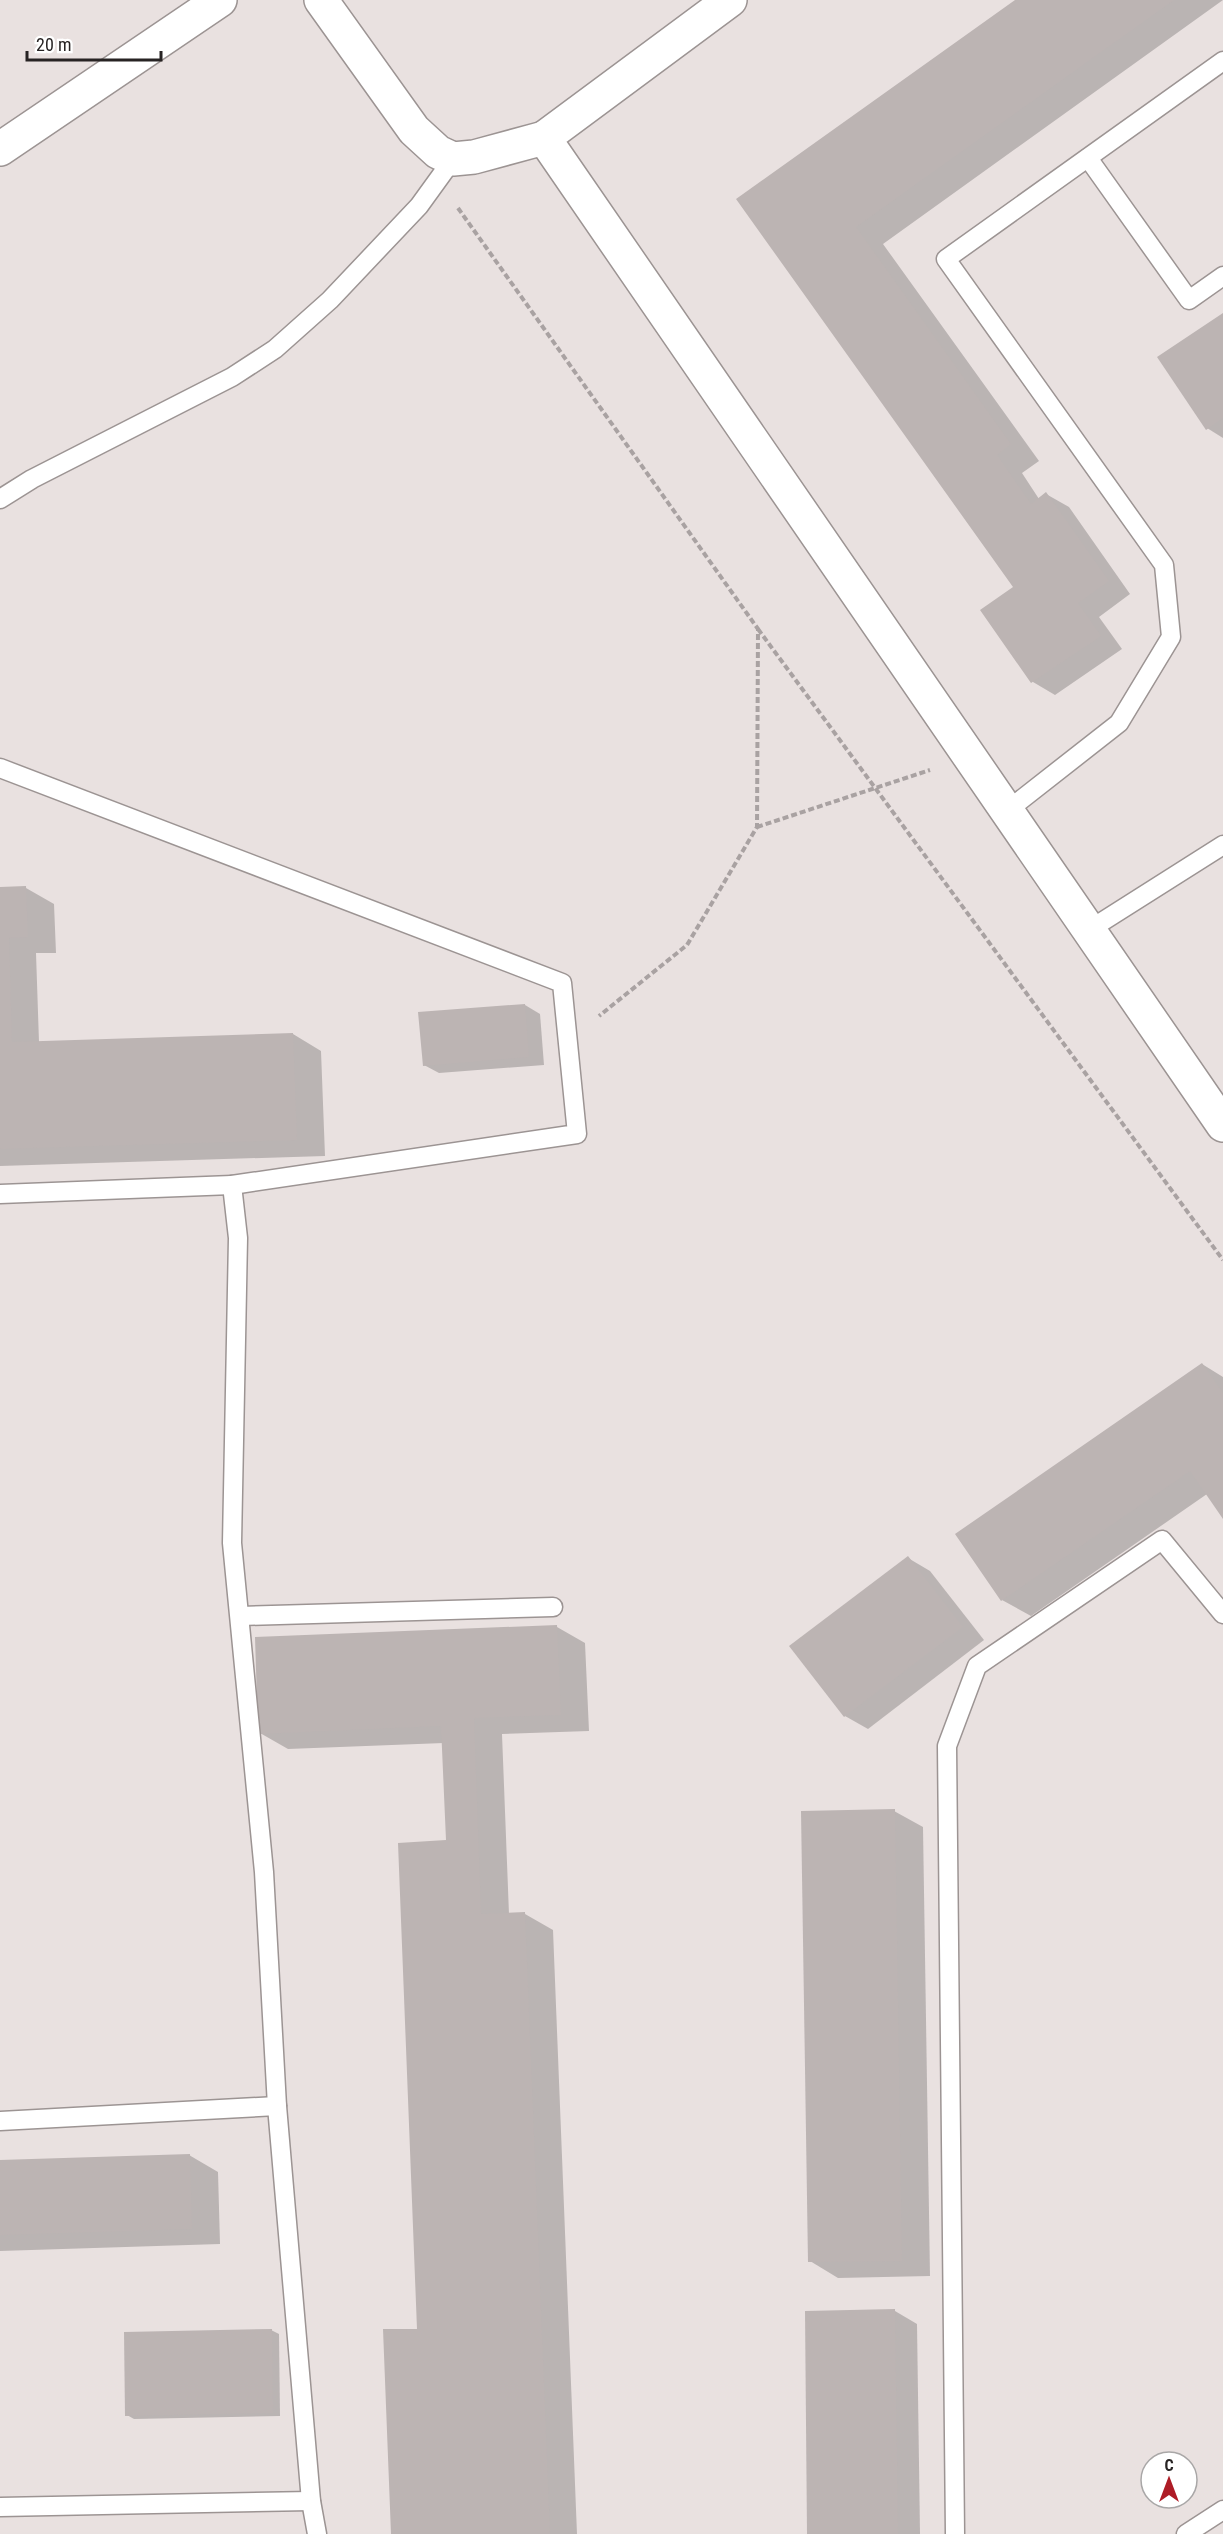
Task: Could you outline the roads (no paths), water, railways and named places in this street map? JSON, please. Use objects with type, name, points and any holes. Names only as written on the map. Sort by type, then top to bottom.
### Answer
[{"type":"street","points":[[0,149],[220,0]]},
{"type":"street","points":[[321,0],[414,130],[438,152],[446,170],[474,157],[544,138],[730,0]]},
{"type":"street","points":[[544,138],[1223,1125]]},
{"type":"lane","points":[[1008,810],[1119,723],[1171,637],[1164,565],[946,259],[1223,61]]},
{"type":"lane","points":[[1088,158],[1189,300],[1223,276]]},
{"type":"lane","points":[[0,499],[32,479],[232,377],[275,349],[330,300],[419,206],[446,170]]},
{"type":"lane","points":[[0,768],[562,983],[577,1134],[232,1185],[0,1194]]},
{"type":"lane","points":[[1089,930],[1223,845]]},
{"type":"lane","points":[[232,1185],[238,1238],[232,1543],[241,1616],[264,1872],[277,2106],[311,2501],[317,2534]]},
{"type":"lane","points":[[955,2534],[947,1746],[977,1666],[1162,1540],[1223,1614]]},
{"type":"lane","points":[[241,1616],[553,1608]]},
{"type":"lane","points":[[0,2121],[277,2106]]},
{"type":"lane","points":[[0,2507],[311,2501]]},
{"type":"lane","points":[[1186,2534],[1223,2510]]}]
